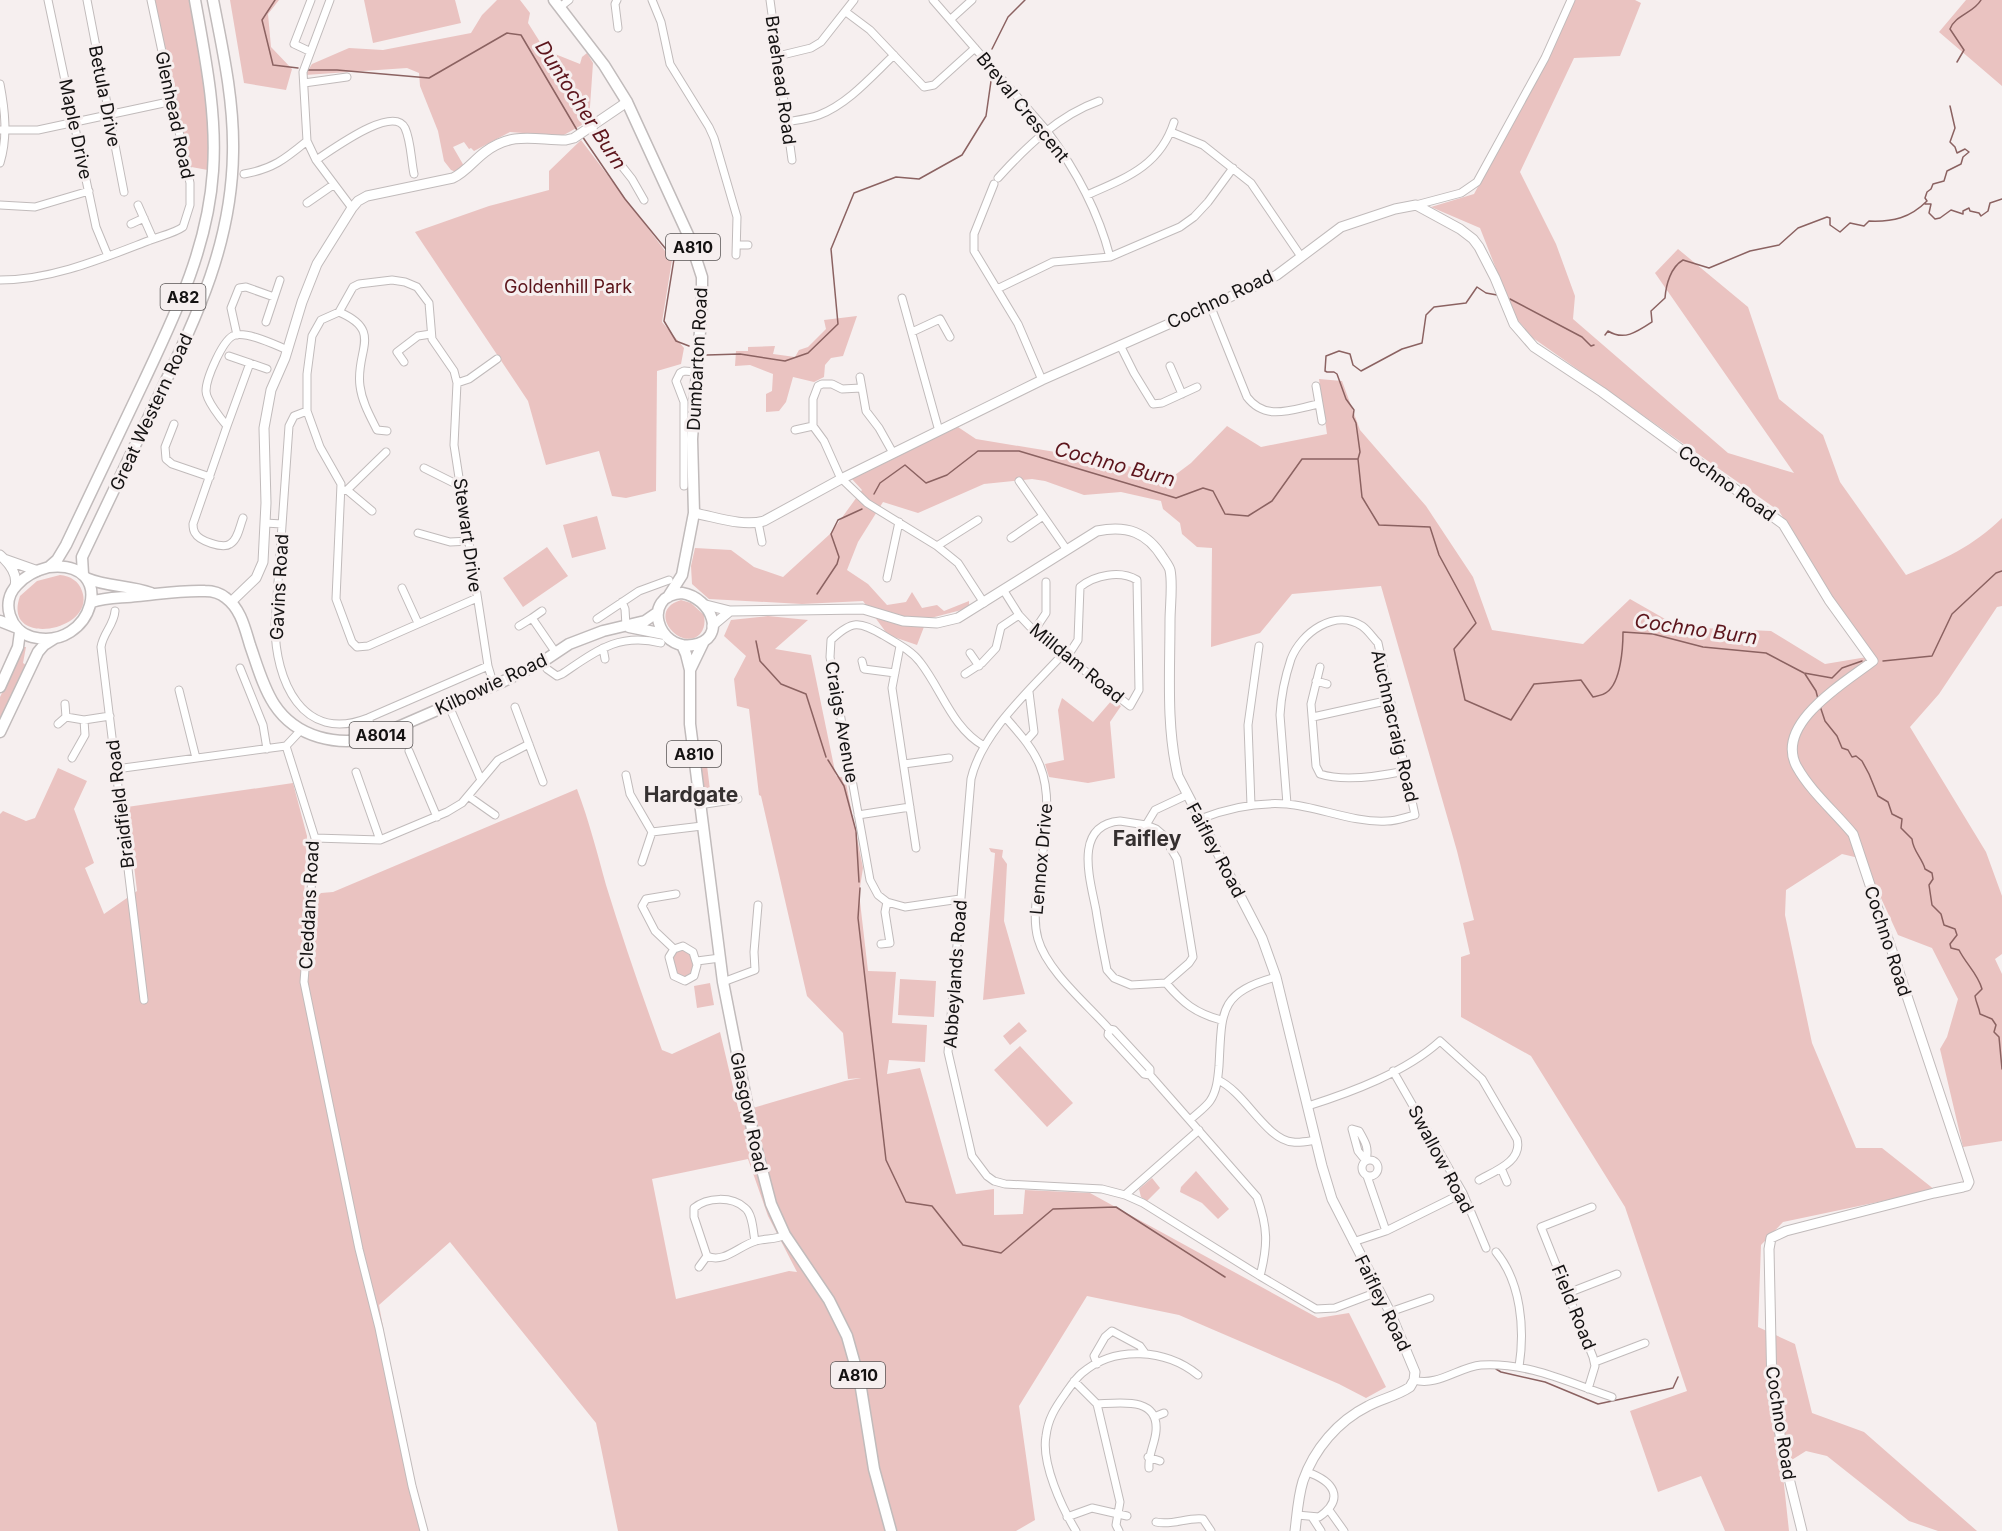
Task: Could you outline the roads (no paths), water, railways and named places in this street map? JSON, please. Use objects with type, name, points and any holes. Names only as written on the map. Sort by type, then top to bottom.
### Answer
[{"type":"main road","name":"Great Western Road","points":[[49,567],[64,550],[171,322],[190,279],[201,242],[212,182],[213,135],[210,89],[195,0]]},
{"type":"main road","name":"Great Western Road","points":[[85,576],[82,557],[189,332],[211,280],[223,237],[232,175],[233,133],[226,64],[213,0]]},
{"type":"main road","name":"Dumbarton Road","points":[[561,2],[627,102],[698,260],[703,290],[692,439],[694,513],[682,575]]},
{"type":"main road","points":[[0,687],[17,651],[17,629],[5,602],[15,586],[38,571],[49,567],[64,567],[97,582],[134,587],[151,594]]},
{"type":"main road","name":"A810","points":[[682,575],[686,593]]},
{"type":"main road","name":"A810","points":[[658,612],[682,575]]},
{"type":"main road","name":"A82","points":[[85,576],[92,590],[92,602]]},
{"type":"main road","points":[[0,732],[38,652],[44,645],[72,631],[81,623],[92,602],[151,594],[210,591],[220,594],[231,602]]},
{"type":"main road","points":[[668,597],[686,593],[698,598],[712,615],[712,626]]},
{"type":"main road","name":"Kilbowie Road","points":[[231,602],[243,623],[267,692],[283,715],[301,730],[314,736],[339,742],[353,742],[375,737],[494,686],[584,638],[645,621],[658,612]]},
{"type":"main road","points":[[658,612],[662,638],[682,645],[704,642]]},
{"type":"main road","points":[[0,621],[35,638],[55,638]]},
{"type":"main road","name":"Kilbowie Road","points":[[626,626],[662,638]]},
{"type":"main road","name":"A810","points":[[704,642],[711,634],[712,626]]},
{"type":"main road","name":"Glasgow Road","points":[[690,670],[704,642]]},
{"type":"main road","name":"Glasgow Road","points":[[682,645],[690,670],[690,724],[723,982],[756,1149],[771,1204],[785,1235],[829,1300],[847,1336],[860,1382],[874,1469],[891,1531]]},
{"type":"street","name":"Maple Drive","points":[[48,0],[96,227],[108,256]]},
{"type":"street","name":"Betula Drive","points":[[87,0],[124,192]]},
{"type":"street","name":"Glenhead Road","points":[[151,0],[190,183],[190,205],[180,229],[153,239]]},
{"type":"street","points":[[309,51],[294,44],[312,0]]},
{"type":"street","points":[[330,0],[303,72],[307,141],[333,185],[352,208]]},
{"type":"street","points":[[617,0],[615,4],[618,28]]},
{"type":"street","points":[[652,0],[661,22],[670,64],[714,138],[735,205],[736,255]]},
{"type":"street","name":"Braehead Road","points":[[770,0],[792,160]]},
{"type":"street","points":[[778,56],[811,48],[821,42],[854,0]]},
{"type":"street","name":"Breval Crescent","points":[[933,0],[1047,131],[1064,154],[1103,229],[1110,257]]},
{"type":"street","points":[[951,19],[972,0]]},
{"type":"street","points":[[1416,205],[1461,193],[1477,182],[1545,58],[1571,0]]},
{"type":"street","points":[[846,12],[870,30],[922,86],[934,85],[975,48]]},
{"type":"street","points":[[786,122],[818,116],[833,108],[894,56]]},
{"type":"street","points":[[304,83],[347,77]]},
{"type":"street","points":[[0,84],[5,106],[0,163]]},
{"type":"street","points":[[1042,380],[1018,324],[978,258],[974,234],[996,181],[1019,155],[1047,131],[1079,109],[1099,100]]},
{"type":"street","points":[[3,131],[38,130],[173,101]]},
{"type":"street","points":[[231,602],[260,573],[263,562],[265,418],[271,390],[288,350],[311,278],[324,251],[352,208],[358,201],[368,196],[453,178],[464,172],[485,152],[505,141],[517,138],[566,140],[574,138],[627,102]]},
{"type":"street","points":[[316,159],[374,125],[395,120],[406,129],[414,174]]},
{"type":"street","points":[[1087,195],[1131,175],[1148,164],[1158,154],[1174,122]]},
{"type":"street","points":[[589,128],[632,179],[644,200]]},
{"type":"street","points":[[1171,132],[1203,145],[1251,183],[1300,255]]},
{"type":"street","points":[[244,174],[263,171],[278,164],[307,141]]},
{"type":"street","points":[[997,289],[1053,262],[1110,257],[1180,227],[1194,217],[1208,202],[1233,168]]},
{"type":"street","points":[[307,203],[333,185]]},
{"type":"street","points":[[0,205],[35,207],[89,191]]},
{"type":"street","points":[[0,280],[47,275],[153,239],[138,205]]},
{"type":"street","name":"Cochno Road","points":[[758,522],[1042,380],[1272,278],[1300,255],[1341,227],[1395,209],[1416,205],[1473,239],[1486,260],[1514,324],[1534,347],[1602,392],[1783,524],[1829,600],[1873,661],[1819,701],[1794,738],[1794,762],[1853,834],[1969,1182],[1968,1186],[1786,1231],[1773,1236],[1769,1242],[1772,1390],[1785,1462],[1802,1531]]},
{"type":"street","points":[[131,224],[144,219]]},
{"type":"street","points":[[736,245],[748,245]]},
{"type":"street","points":[[266,322],[280,280]]},
{"type":"street","points":[[477,598],[364,647],[357,647],[352,642],[336,599],[343,492],[340,481],[320,447],[308,411],[307,374],[312,336],[321,320],[339,312],[350,291],[356,285],[381,280],[399,280],[412,284],[425,297],[430,310],[431,334],[435,344],[454,371],[457,382],[466,381],[497,359]]},
{"type":"street","points":[[237,335],[231,308],[239,288],[246,286],[274,297]]},
{"type":"street","points":[[902,298],[939,430]]},
{"type":"street","points":[[1210,305],[1247,397],[1253,405],[1264,412],[1275,412],[1318,404]]},
{"type":"street","points":[[339,312],[354,318],[361,324],[364,331],[365,342],[360,375],[363,397],[377,430],[387,431]]},
{"type":"street","points":[[912,332],[940,319],[950,337]]},
{"type":"street","points":[[404,362],[397,352],[418,336],[431,334]]},
{"type":"street","points":[[227,426],[210,400],[206,389],[223,344],[232,336],[237,335],[288,350]]},
{"type":"street","points":[[1120,345],[1134,374],[1153,404],[1162,403],[1197,387]]},
{"type":"street","points":[[229,356],[267,369]]},
{"type":"street","points":[[243,518],[230,545],[221,546],[195,535],[193,524],[250,363]]},
{"type":"street","points":[[1170,366],[1182,394]]},
{"type":"street","points":[[684,486],[684,402],[676,381],[680,373],[684,371],[696,372]]},
{"type":"street","points":[[860,377],[866,411],[893,453]]},
{"type":"street","name":"Stewart Drive","points":[[457,382],[454,445],[488,666],[494,686]]},
{"type":"street","points":[[861,388],[842,389],[826,383],[818,386],[813,399],[813,426],[827,447],[829,456],[843,481],[867,503],[937,546],[958,563],[984,603]]},
{"type":"street","points":[[1316,386],[1322,421]]},
{"type":"street","name":"Gavins Road","points":[[308,411],[294,416],[290,422],[275,635],[278,661],[284,679],[298,705],[318,720],[339,725],[357,723],[488,666]]},
{"type":"street","points":[[174,424],[165,447],[166,459],[172,464],[210,477]]},
{"type":"street","points":[[795,430],[813,426]]},
{"type":"street","points":[[343,492],[386,452]]},
{"type":"street","points":[[424,468],[454,483],[461,483]]},
{"type":"street","points":[[1019,481],[1067,550]]},
{"type":"street","points":[[343,492],[372,511]]},
{"type":"street","points":[[694,513],[742,522],[758,522],[762,542]]},
{"type":"street","points":[[1011,538],[1043,516]]},
{"type":"street","points":[[937,546],[978,520]]},
{"type":"street","points":[[887,578],[899,522]]},
{"type":"street","points":[[265,523],[282,524]]},
{"type":"street","name":"Faifley Road","points":[[706,605],[730,611],[863,609],[903,621],[937,623],[958,618],[1097,531],[1112,528],[1127,529],[1143,535],[1155,544],[1170,569],[1171,736],[1178,776],[1262,938],[1276,977],[1332,1199],[1390,1312],[1413,1365],[1414,1380]]},
{"type":"street","points":[[418,533],[450,542],[470,541]]},
{"type":"street","points":[[2,557],[38,571]]},
{"type":"street","points":[[2,557],[15,575],[15,586]]},
{"type":"street","name":"Abbeylands Road","points":[[1130,706],[1139,690],[1137,580],[1127,574],[1110,574],[1080,587],[1078,640],[1029,692],[984,746],[975,763],[971,779],[948,1052],[972,1156],[987,1176],[1005,1184],[1102,1188],[1125,1195],[1143,1203],[1309,1305],[1323,1310],[1335,1308],[1380,1291]]},
{"type":"street","points":[[597,619],[639,591],[669,580]]},
{"type":"street","points":[[1034,631],[1046,613],[1046,582]]},
{"type":"street","points":[[402,588],[418,623]]},
{"type":"street","name":"Milldam Road","points":[[1004,591],[1034,631],[1130,706]]},
{"type":"street","points":[[622,602],[625,609],[626,626]]},
{"type":"street","name":"Braidfield Road","points":[[115,611],[114,621],[103,637],[101,646],[144,1000]]},
{"type":"street","points":[[519,626],[542,611]]},
{"type":"street","points":[[712,626],[730,611]]},
{"type":"street","points":[[965,674],[979,666],[996,648],[1001,627],[1020,615]]},
{"type":"street","points":[[532,618],[556,653]]},
{"type":"street","name":"Auchnacraig Road","points":[[1352,621],[1364,627],[1378,643],[1405,771],[1414,815],[1389,821],[1365,820],[1287,804],[1281,701],[1292,658],[1306,635],[1324,623],[1352,621]]},
{"type":"street","name":"Craigs Avenue","points":[[887,902],[878,895],[870,880],[830,657],[831,640],[842,630],[855,623],[866,625],[909,651],[920,662],[965,733],[984,746]]},
{"type":"street","points":[[542,662],[547,669],[557,675],[562,674],[603,648],[632,639],[662,638]]},
{"type":"street","points":[[900,646],[892,688],[916,848]]},
{"type":"street","points":[[1251,805],[1248,725],[1259,646]]},
{"type":"street","points":[[603,648],[605,659]]},
{"type":"street","points":[[970,653],[979,666]]},
{"type":"street","points":[[862,661],[864,669],[895,673]]},
{"type":"street","points":[[1320,667],[1311,704],[1316,766],[1320,774],[1329,777],[1379,776],[1405,771]]},
{"type":"street","points":[[240,668],[263,725],[267,749]]},
{"type":"street","points":[[1316,681],[1327,684]]},
{"type":"street","points":[[179,690],[196,758]]},
{"type":"street","points":[[1026,741],[1034,732],[1029,692]]},
{"type":"street","points":[[1313,717],[1390,700]]},
{"type":"street","points":[[65,704],[66,717]]},
{"type":"street","points":[[449,706],[481,780]]},
{"type":"street","points":[[514,707],[543,782]]},
{"type":"street","points":[[66,717],[84,720],[110,716]]},
{"type":"street","points":[[58,724],[66,717]]},
{"type":"street","points":[[368,718],[375,737]]},
{"type":"street","name":"Lennox Drive","points":[[1006,718],[1026,741],[1040,765],[1046,788],[1045,833],[1035,915],[1038,940],[1058,973],[1109,1029],[1108,1035],[1144,1074],[1150,1076],[1257,1197],[1265,1220],[1267,1238],[1260,1276]]},
{"type":"street","points":[[72,758],[85,735],[84,720]]},
{"type":"street","points":[[116,769],[286,746],[301,730]]},
{"type":"street","points":[[315,838],[380,840],[437,817],[462,803],[498,760],[529,744]]},
{"type":"street","name":"Cleddans Road","points":[[286,746],[315,838],[304,982],[359,1249],[380,1328],[412,1486],[424,1531]]},
{"type":"street","points":[[409,751],[437,817]]},
{"type":"street","points":[[904,764],[949,758]]},
{"type":"street","points":[[356,772],[380,840]]},
{"type":"street","points":[[626,775],[630,794],[652,832],[642,862]]},
{"type":"street","points":[[1146,825],[1155,810],[1187,795]]},
{"type":"street","points":[[468,796],[495,815]]},
{"type":"street","points":[[699,805],[738,798]]},
{"type":"street","points":[[1200,819],[1217,812],[1251,805],[1287,804]]},
{"type":"street","points":[[858,815],[910,807]]},
{"type":"street","points":[[1120,821],[1146,825],[1163,835],[1177,859],[1193,957],[1166,983],[1131,985],[1114,978],[1107,970],[1087,866],[1089,843],[1100,826],[1110,822],[1120,821]]},
{"type":"street","points":[[652,832],[702,826]]},
{"type":"street","points":[[674,949],[655,931],[642,906],[646,898],[676,894]]},
{"type":"street","points":[[881,944],[890,943],[885,912],[887,902],[905,908],[960,899]]},
{"type":"street","points":[[723,982],[755,970],[754,952],[758,905]]},
{"type":"street","points":[[688,948],[696,956],[696,972],[690,979],[685,981],[677,979],[671,971],[669,957],[674,949],[688,948]]},
{"type":"street","points":[[697,961],[720,958]]},
{"type":"street","points":[[1190,1120],[1211,1100],[1218,1080],[1221,1020],[1231,1000],[1239,991],[1254,983],[1276,977]]},
{"type":"street","points":[[1166,983],[1184,1004],[1207,1016],[1221,1020]]},
{"type":"street","points":[[1308,1106],[1359,1088],[1393,1071],[1440,1041],[1482,1079],[1515,1134],[1518,1144],[1517,1155],[1501,1168],[1479,1180]]},
{"type":"street","name":"Swallow Road","points":[[1393,1071],[1463,1193],[1486,1248]]},
{"type":"street","points":[[1218,1080],[1230,1085],[1277,1137],[1292,1142],[1316,1140]]},
{"type":"street","points":[[1125,1195],[1199,1130]]},
{"type":"street","points":[[1367,1176],[1375,1174],[1377,1167],[1373,1161],[1366,1161],[1362,1168],[1363,1173],[1367,1176],[1386,1231]]},
{"type":"street","points":[[1501,1168],[1507,1182]]},
{"type":"street","points":[[1353,1242],[1386,1231],[1463,1193]]},
{"type":"street","points":[[707,1256],[694,1217],[694,1208],[700,1203],[722,1199],[745,1208],[749,1214],[755,1241]]},
{"type":"street","name":"Field Road","points":[[1588,1389],[1595,1362],[1541,1227],[1592,1207]]},
{"type":"street","points":[[707,1256],[710,1258],[725,1256],[755,1241],[777,1239],[785,1235]]},
{"type":"street","points":[[1496,1252],[1508,1270],[1519,1307],[1522,1350],[1520,1367]]},
{"type":"street","points":[[699,1267],[707,1256]]},
{"type":"street","points":[[1568,1293],[1617,1274]]},
{"type":"street","points":[[1390,1312],[1430,1298]]},
{"type":"street","points":[[1097,1364],[1094,1356],[1105,1337],[1112,1332],[1140,1346],[1145,1353]]},
{"type":"street","points":[[1595,1362],[1645,1343]]},
{"type":"street","points":[[1076,1531],[1067,1517],[1047,1461],[1045,1438],[1050,1415],[1074,1382],[1083,1372],[1116,1356],[1145,1353],[1172,1359],[1186,1365],[1198,1375]]},
{"type":"street","points":[[1295,1531],[1301,1492],[1307,1472],[1325,1441],[1346,1420],[1368,1406],[1403,1392],[1414,1380],[1432,1381],[1476,1366],[1520,1367],[1551,1374],[1612,1397]]},
{"type":"street","points":[[1074,1382],[1097,1404],[1120,1502],[1116,1525],[1119,1531]]},
{"type":"street","points":[[1097,1404],[1134,1402],[1145,1407],[1154,1417],[1156,1430],[1148,1458],[1149,1468]]},
{"type":"street","points":[[1154,1417],[1164,1413]]},
{"type":"street","points":[[1148,1458],[1160,1461]]},
{"type":"street","points":[[1297,1515],[1319,1517],[1329,1510],[1334,1497],[1330,1484],[1323,1477],[1307,1472]]},
{"type":"street","points":[[1067,1517],[1092,1508],[1127,1516]]},
{"type":"street","points":[[1329,1510],[1344,1531]]},
{"type":"street","points":[[1312,1517],[1322,1531]]},
{"type":"street","points":[[1156,1522],[1165,1528],[1195,1518],[1203,1519],[1211,1531]]},
{"type":"waterway","name":"Duntocher Burn","points":[[275,0],[262,20],[273,65],[298,68]]},
{"type":"waterway","points":[[992,49],[1008,17],[1025,0]]},
{"type":"waterway","points":[[1957,62],[1964,50],[1950,29],[1956,20],[1974,8],[1981,0]]},
{"type":"waterway","name":"Duntocher Burn","points":[[308,70],[337,70],[429,78],[507,33],[521,35],[577,130]]},
{"type":"waterway","points":[[707,355],[740,354],[785,361],[808,353],[838,324],[831,249],[854,193],[896,177],[919,179],[962,155],[986,116],[991,81]]},
{"type":"waterway","points":[[1605,335],[1608,331],[1620,335],[1630,334],[1652,322],[1651,311],[1665,298],[1670,276],[1683,260],[1709,268],[1750,251],[1779,245],[1798,228],[1827,217],[1830,218],[1830,225],[1840,232],[1850,223],[1864,226],[1869,221],[1893,220],[1921,207],[1927,201],[1925,198],[1927,192],[1933,184],[1944,181],[1947,171],[1961,164],[1963,157],[1969,152],[1965,149],[1957,153],[1950,142],[1955,128],[1950,106]]},
{"type":"waterway","name":"Duntocher Burn","points":[[582,136],[625,199],[674,259],[664,321],[676,341],[689,346]]},
{"type":"waterway","points":[[1925,204],[1931,204],[1929,213],[1935,219],[1951,210],[1963,214],[1963,211],[1969,208],[1970,211],[1979,213],[1981,216],[1988,211],[1990,203],[2002,199]]},
{"type":"waterway","points":[[1358,459],[1360,452],[1353,417],[1354,410],[1346,399],[1337,374],[1325,371],[1326,356],[1339,351],[1350,354],[1353,365],[1361,371],[1402,349],[1422,343],[1426,315],[1434,307],[1466,303],[1477,287],[1486,293],[1497,295]]},
{"type":"waterway","points":[[1510,299],[1582,337],[1591,346],[1594,345]]},
{"type":"waterway","name":"Cochno Burn","points":[[874,494],[880,483],[905,465],[926,483],[947,475],[978,451],[1019,451],[1176,498],[1203,488],[1213,491],[1225,514],[1248,516],[1272,501],[1302,459],[1358,459],[1362,497],[1379,525],[1430,527],[1439,555],[1476,623],[1454,649],[1465,700],[1511,720],[1534,684],[1581,680],[1593,697],[1606,693],[1612,687],[1618,673],[1623,632],[1653,634],[1703,647],[1766,653],[1804,673],[1832,678],[1842,668],[1862,661]]},
{"type":"waterway","name":"Cochno Burn","points":[[817,594],[837,564],[839,557],[831,534],[838,520],[862,509]]},
{"type":"waterway","name":"Cochno Burn","points":[[1883,661],[1932,656],[1952,614],[1996,573],[2002,571]]},
{"type":"waterway","points":[[756,641],[760,661],[781,684],[806,694],[826,757]]},
{"type":"waterway","points":[[1805,674],[1816,691],[1818,699]]},
{"type":"waterway","points":[[1820,706],[1825,721],[1837,736],[1842,748],[1848,750],[1852,757],[1856,756],[1862,761],[1878,796],[1888,802],[1892,814],[1902,819],[1901,828],[1912,839],[1925,869],[1932,873],[1933,879],[1929,885],[1932,905],[1941,914],[1944,925],[1955,929],[1957,935],[1950,944],[1951,948],[1959,950],[1980,984],[1982,989],[1975,998],[1980,1014],[1992,1019],[1996,1025],[1994,1032],[1999,1037],[2002,1069]]},
{"type":"waterway","points":[[828,760],[844,786],[856,831],[859,882]]},
{"type":"waterway","points":[[860,888],[858,918],[886,1160],[906,1202],[932,1206],[963,1245],[1001,1253],[1053,1209],[1116,1207],[1225,1277]]},
{"type":"waterway","points":[[1496,1369],[1545,1382],[1598,1404],[1673,1388],[1678,1377]]},
{"type":"district","name":"Hardgate","points":[[691,794]]},
{"type":"district","name":"Faifley","points":[[1147,838]]},
{"type":"park label","name":"Goldenhill Park","points":[[568,286]]}]
